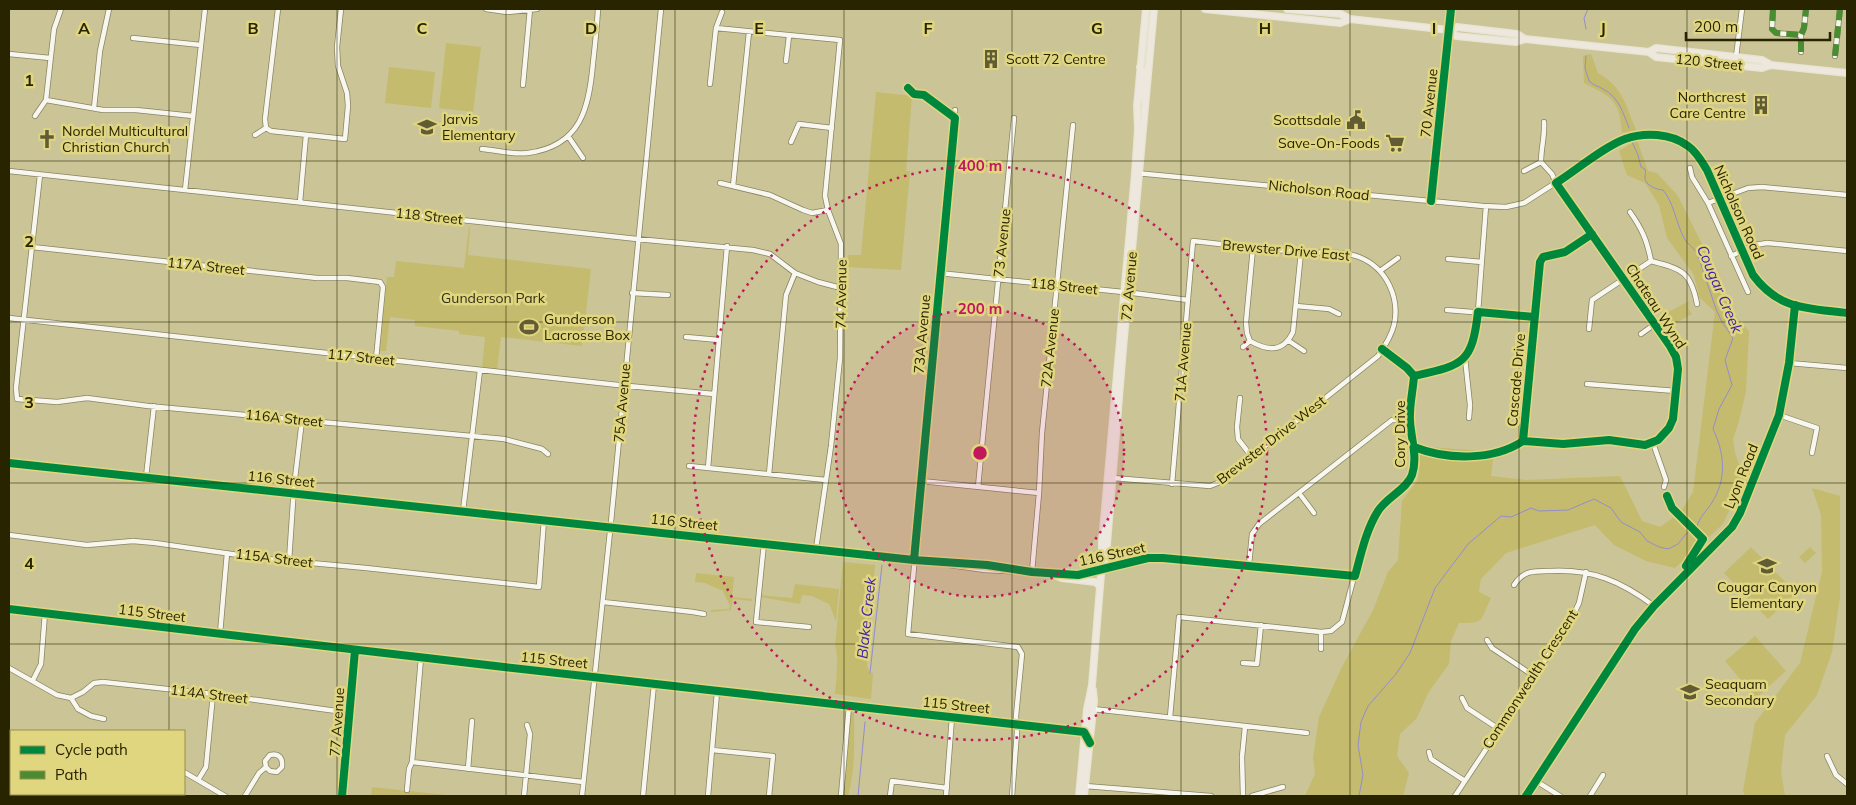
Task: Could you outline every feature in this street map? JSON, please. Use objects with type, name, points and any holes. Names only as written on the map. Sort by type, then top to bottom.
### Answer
[{"type":"main road","name":"72 Avenue","points":[[1137,173],[1137,106],[1146,9]]},
{"type":"main road","name":"72 Avenue","points":[[1079,796],[1084,732],[1092,686],[1102,566],[1102,542],[1154,9]]},
{"type":"main road","name":"120 Street","points":[[1205,9],[1340,23],[1350,19]]},
{"type":"main road","name":"120 Street","points":[[1287,9],[1341,14],[1350,19],[1450,30],[1457,27],[1495,31],[1517,34],[1524,39],[1649,52],[1656,57],[1762,68],[1771,65]]},
{"type":"main road","name":"120 Street","points":[[1649,52],[1656,48],[1762,60],[1771,65],[1847,73]]},
{"type":"main road","points":[[1140,67],[1144,73],[1142,95],[1146,105]]},
{"type":"main road","name":"72 Avenue","points":[[1102,566],[1106,556],[1113,478],[1126,292]]},
{"type":"main road","points":[[1106,556],[1139,561]]},
{"type":"main road","points":[[1050,573],[1062,578],[1095,582],[1100,586]]},
{"type":"main road","name":"72 Avenue","points":[[1084,796],[1093,709],[1092,686]]},
{"type":"street","points":[[35,116],[46,100],[54,29],[61,9]]},
{"type":"street","points":[[94,108],[100,50],[109,9]]},
{"type":"street","points":[[185,190],[205,9]]},
{"type":"street","points":[[266,128],[265,119],[278,9]]},
{"type":"street","points":[[266,128],[271,131],[345,139],[348,106],[347,93],[338,66],[337,47],[341,9]]},
{"type":"street","points":[[486,9],[507,12],[537,9]]},
{"type":"street","points":[[522,85],[530,9]]},
{"type":"street","points":[[482,148],[525,154],[552,146],[568,136],[578,125],[587,107],[591,89],[598,9]]},
{"type":"street","name":"75A Avenue","points":[[582,796],[611,526],[637,239],[661,9]]},
{"type":"street","name":"70 Avenue","points":[[1432,201],[1451,9]]},
{"type":"street","points":[[1736,65],[1742,9]]},
{"type":"street","points":[[1773,9],[1772,29],[1776,33],[1801,36]]},
{"type":"street","points":[[1801,52],[1801,36],[1806,9]]},
{"type":"street","points":[[1835,56],[1840,9]]},
{"type":"street","points":[[710,84],[716,28],[722,12]]},
{"type":"street","points":[[716,28],[789,36],[786,61]]},
{"type":"street","points":[[732,186],[748,32]]},
{"type":"street","name":"74 Avenue","points":[[789,36],[840,40],[825,196],[840,244],[840,358],[816,549]]},
{"type":"street","points":[[133,38],[201,45]]},
{"type":"street","points":[[9,54],[50,58]]},
{"type":"street","points":[[46,100],[94,108],[193,116]]},
{"type":"street","name":"73A Avenue","points":[[955,110],[908,634],[1018,647],[1022,654],[1016,716],[1017,724]]},
{"type":"street","name":"73 Avenue","points":[[978,487],[1014,118]]},
{"type":"street","points":[[1544,122],[1545,133],[1541,150],[1541,162],[1552,174],[1556,183]]},
{"type":"street","points":[[791,142],[799,124],[832,128]]},
{"type":"street","name":"72A Avenue","points":[[1032,572],[1042,433],[1073,125]]},
{"type":"street","points":[[255,135],[266,128]]},
{"type":"street","points":[[300,202],[306,135]]},
{"type":"street","name":"Nicholson Road","points":[[1137,173],[1486,206],[1506,206],[1524,203],[1624,139],[1651,135],[1668,137],[1688,146],[1700,157],[1753,275],[1763,288],[1773,296],[1795,305],[1847,313]]},
{"type":"street","points":[[568,136],[583,158]]},
{"type":"street","points":[[1524,171],[1541,162]]},
{"type":"street","name":"Nicholson Road","points":[[1690,168],[1692,177],[1708,203],[1748,292]]},
{"type":"street","name":"118 Street","points":[[9,171],[637,239],[728,246],[770,254],[795,273],[841,288]]},
{"type":"street","points":[[24,320],[40,175]]},
{"type":"street","points":[[720,183],[770,195],[803,210],[812,212],[828,210]]},
{"type":"street","name":"Chateau Wynd","points":[[1556,183],[1676,357],[1678,369],[1673,419],[1669,428],[1653,443]]},
{"type":"street","points":[[1720,199],[1748,188],[1762,187],[1847,195]]},
{"type":"street","name":"Nicholson Road","points":[[1708,203],[1720,199]]},
{"type":"street","points":[[1429,372],[1457,363],[1465,358],[1475,338],[1486,206]]},
{"type":"street","points":[[1630,212],[1648,242],[1650,261]]},
{"type":"street","name":"Cascade Drive","points":[[1592,234],[1565,252],[1543,257],[1540,262],[1523,441],[1563,444],[1609,440],[1638,445],[1653,443]]},
{"type":"street","name":"Brewster Drive East","points":[[1193,241],[1253,248],[1348,254],[1364,259],[1380,271],[1392,290],[1396,308],[1394,327],[1382,349]]},
{"type":"street","name":"71A Avenue","points":[[1172,484],[1193,241]]},
{"type":"street","points":[[1743,251],[1756,245],[1768,243],[1847,251]]},
{"type":"street","points":[[708,468],[728,246]]},
{"type":"street","name":"117A Street","points":[[32,247],[317,278],[347,278],[380,282],[384,286],[376,359]]},
{"type":"street","points":[[1253,248],[1246,322],[1247,333],[1250,341],[1266,348],[1276,349],[1289,341],[1293,332],[1301,252]]},
{"type":"street","name":"Nicholson Road","points":[[1731,256],[1743,251]]},
{"type":"street","points":[[1380,271],[1398,258]]},
{"type":"street","points":[[1448,259],[1482,262]]},
{"type":"street","points":[[1589,329],[1592,300],[1650,261],[1673,267],[1684,273],[1694,288],[1697,304]]},
{"type":"street","points":[[768,474],[786,295],[795,273]]},
{"type":"street","name":"118 Street","points":[[939,273],[1188,300]]},
{"type":"street","points":[[632,293],[668,295]]},
{"type":"street","name":"Lyon Road","points":[[1526,796],[1635,629],[1654,606],[1732,527],[1742,509],[1779,416],[1789,363],[1795,305]]},
{"type":"street","points":[[1296,306],[1329,309],[1339,314]]},
{"type":"street","points":[[1447,310],[1534,317]]},
{"type":"street","name":"117 Street","points":[[9,318],[623,386],[714,394]]},
{"type":"street","name":"116A Street","points":[[24,320],[16,388],[17,399],[57,402],[87,398],[504,439],[542,449],[548,454]]},
{"type":"street","points":[[1641,334],[1655,324]]},
{"type":"street","points":[[686,337],[719,340]]},
{"type":"street","points":[[1243,347],[1250,341]]},
{"type":"street","points":[[1289,341],[1304,351]]},
{"type":"street","name":"Cory Drive","points":[[1321,632],[1330,630],[1342,622],[1366,540],[1378,511],[1387,500],[1407,484],[1412,474],[1414,462],[1410,420],[1414,376],[1407,368],[1382,349]]},
{"type":"street","name":"Brewster Drive West","points":[[1113,478],[1210,486],[1220,482],[1378,356],[1382,349]]},
{"type":"street","points":[[1465,358],[1470,405],[1469,418]]},
{"type":"street","points":[[1789,363],[1847,368]]},
{"type":"street","points":[[463,511],[480,370]]},
{"type":"street","points":[[1587,384],[1676,391]]},
{"type":"street","points":[[1240,398],[1237,427],[1238,438],[1252,457]]},
{"type":"street","points":[[146,477],[154,406]]},
{"type":"street","points":[[1779,416],[1817,428],[1812,454]]},
{"type":"street","points":[[289,562],[302,420]]},
{"type":"street","points":[[1249,565],[1252,534],[1259,524],[1392,420],[1410,420]]},
{"type":"street","points":[[1653,443],[1666,480],[1664,487]]},
{"type":"street","name":"116 Street","points":[[9,463],[611,526],[936,562],[985,570],[1078,575],[1102,566],[1148,558],[1163,558],[1355,576]]},
{"type":"street","points":[[689,466],[826,480]]},
{"type":"street","points":[[921,481],[1039,493]]},
{"type":"street","points":[[1299,493],[1314,513]]},
{"type":"street","name":"115A Street","points":[[9,535],[87,545],[133,541],[289,562],[366,568],[539,587],[544,519]]},
{"type":"street","points":[[764,543],[756,622],[809,627]]},
{"type":"street","name":"116 Street","points":[[1114,551],[1146,554],[1148,558]]},
{"type":"street","points":[[220,634],[227,553]]},
{"type":"street","points":[[1514,585],[1520,577],[1531,571],[1576,570],[1615,581],[1654,606]]},
{"type":"street","name":"Commonwealth Crescent","points":[[1455,796],[1569,624],[1579,603],[1586,572]]},
{"type":"street","points":[[602,602],[704,614]]},
{"type":"street","name":"115 Street","points":[[9,609],[717,692],[1084,732]]},
{"type":"street","points":[[33,680],[41,664],[45,613]]},
{"type":"street","points":[[1170,717],[1179,617],[1321,632],[1321,649]]},
{"type":"street","points":[[1244,663],[1257,664],[1261,625]]},
{"type":"street","points":[[1487,640],[1492,648],[1534,676]]},
{"type":"street","name":"77 Avenue","points":[[342,796],[351,714],[355,650]]},
{"type":"street","points":[[407,790],[409,769],[412,762],[421,658]]},
{"type":"street","points":[[9,668],[58,695],[71,698],[78,708],[91,716],[104,719]]},
{"type":"street","name":"114A Street","points":[[71,698],[83,692],[94,683],[103,682],[213,694],[351,714]]},
{"type":"street","points":[[643,796],[654,684]]},
{"type":"street","points":[[708,796],[717,692]]},
{"type":"street","points":[[198,780],[206,767],[213,694]]},
{"type":"street","points":[[1462,698],[1466,708],[1499,728]]},
{"type":"street","points":[[841,796],[849,706]]},
{"type":"street","points":[[1093,709],[1307,733]]},
{"type":"street","points":[[946,796],[952,717]]},
{"type":"street","points":[[468,768],[472,721]]},
{"type":"street","points":[[1012,796],[1017,724]]},
{"type":"street","points":[[524,796],[530,734],[527,725]]},
{"type":"street","points":[[1243,796],[1242,757],[1245,727]]},
{"type":"street","points":[[1084,732],[1090,743]]},
{"type":"street","points":[[712,750],[773,756],[769,796]]},
{"type":"street","points":[[1429,752],[1431,759],[1465,781]]},
{"type":"street","points":[[245,796],[259,773],[266,767],[266,761],[270,755],[275,754],[283,760],[282,767],[277,772],[270,771],[266,767]]},
{"type":"street","points":[[1827,756],[1836,775],[1847,784]]},
{"type":"street","points":[[412,762],[583,782]]},
{"type":"street","points":[[185,773],[224,796]]},
{"type":"street","points":[[1590,796],[1602,775]]},
{"type":"street","points":[[890,796],[892,781],[947,788]]},
{"type":"street","points":[[1536,781],[1560,796]]},
{"type":"street","points":[[1085,786],[1211,796]]},
{"type":"street","points":[[1252,796],[1283,787]]},
{"type":"green space","points":[[446,43],[481,47],[473,112],[439,108]]},
{"type":"green space","points":[[1591,54],[1598,73],[1613,84],[1623,98],[1636,130],[1622,133],[1619,113],[1613,101],[1602,92],[1584,83],[1583,56]]},
{"type":"green space","points":[[389,67],[435,72],[431,108],[385,103]]},
{"type":"green space","points":[[876,92],[912,96],[906,171],[910,171],[901,270],[847,267],[848,255],[861,255]]},
{"type":"green space","points":[[1637,140],[1648,171],[1657,173],[1678,196],[1715,270],[1732,312],[1749,331],[1746,391],[1733,439],[1735,453],[1744,479],[1723,524],[1675,568],[1646,561],[1614,545],[1595,525],[1506,553],[1481,579],[1479,592],[1491,598],[1483,616],[1478,621],[1459,623],[1451,641],[1449,664],[1428,693],[1417,718],[1400,734],[1397,756],[1409,773],[1403,796],[1305,796],[1315,774],[1313,758],[1319,717],[1342,667],[1373,610],[1388,572],[1398,560],[1402,501],[1418,480],[1420,457],[1418,446],[1494,452],[1491,476],[1526,480],[1620,476],[1642,521],[1660,527],[1680,513],[1693,492],[1715,312],[1699,297],[1694,275],[1667,238],[1659,205],[1645,183],[1627,175],[1619,151]]},
{"type":"green space","name":"Gunderson Park","points":[[469,227],[468,255],[591,269],[582,346],[501,337],[497,370],[482,368],[485,337],[459,334],[459,331],[415,326],[415,320],[390,317],[386,351],[380,351],[387,277],[394,277],[396,261],[464,268]]},
{"type":"green space","points":[[1689,301],[1688,308],[1692,314],[1667,328],[1659,317]]},
{"type":"green space","points":[[1812,488],[1840,496],[1840,597],[1832,652],[1817,695],[1785,735],[1781,772],[1785,796],[1745,796],[1743,791],[1755,723],[1800,663],[1822,572],[1821,515]]},
{"type":"green space","points":[[1751,547],[1796,593],[1768,619],[1724,573]]},
{"type":"green space","points":[[1810,547],[1816,553],[1805,563],[1799,557]]},
{"type":"green space","points":[[843,562],[875,565],[867,666],[870,673],[873,673],[871,699],[835,694],[837,662],[835,646]]},
{"type":"green space","points":[[696,573],[734,577],[732,597],[752,599],[752,601],[733,599],[731,610],[711,612],[711,610],[729,609],[730,606],[723,591],[705,583],[695,582]]},
{"type":"green space","points":[[795,584],[839,589],[836,621],[829,604],[812,596],[802,595],[800,604],[760,597],[760,595],[792,598]]},
{"type":"green space","points":[[1755,636],[1786,671],[1756,698],[1725,661]]},
{"type":"green space","points":[[854,711],[854,754],[851,785],[848,796],[844,796],[851,714]]},
{"type":"green space","points":[[372,787],[455,796],[371,796]]},
{"type":"waterway","name":"Cougar Creek","points":[[1586,29],[1584,18],[1588,9]]},
{"type":"waterway","name":"Cougar Creek","points":[[1586,56],[1585,68],[1589,81],[1613,96],[1620,106],[1629,128]]},
{"type":"waterway","name":"Cougar Creek","points":[[1359,796],[1363,775],[1358,745],[1361,722],[1368,706],[1396,674],[1410,653],[1435,588],[1468,544],[1501,516],[1511,517],[1531,508],[1539,511],[1568,510],[1594,499],[1611,508],[1621,522],[1640,532],[1647,541],[1668,549],[1678,544],[1686,534],[1697,527],[1720,486],[1722,457],[1713,429],[1719,409],[1732,385],[1725,360],[1733,338],[1716,309],[1697,253],[1684,238],[1667,195],[1663,190],[1652,187],[1647,183],[1645,169],[1641,167],[1632,142]]},
{"type":"waterway","name":"Blake Creek","points":[[870,673],[882,565]]},
{"type":"waterway","name":"Blake Creek","points":[[858,796],[865,722]]},
{"type":"marked path","points":[[1773,9],[1772,29],[1776,33],[1801,35]]},
{"type":"marked path","points":[[1801,52],[1801,35],[1804,28],[1806,9]]},
{"type":"marked path","points":[[1835,56],[1840,9]]},
{"type":"cycle path","points":[[1431,201],[1451,9]]},
{"type":"cycle path","points":[[908,88],[914,94],[924,95],[955,118],[914,560]]},
{"type":"cycle path","points":[[1523,441],[1563,444],[1609,440],[1645,445],[1658,440],[1669,428],[1673,419],[1678,369],[1676,357],[1556,183],[1617,142],[1640,135],[1657,135],[1674,138],[1691,148],[1707,170],[1753,275],[1763,286],[1773,295],[1795,305],[1847,313]]},
{"type":"cycle path","points":[[1523,441],[1540,262],[1543,257],[1565,252],[1592,234]]},
{"type":"cycle path","points":[[1526,796],[1635,629],[1654,606],[1732,527],[1740,513],[1779,415],[1789,363],[1795,305]]},
{"type":"cycle path","points":[[1414,376],[1444,369],[1462,359],[1468,352],[1472,342],[1478,312],[1534,317]]},
{"type":"cycle path","points":[[9,463],[914,560],[987,565],[1032,572],[1078,575],[1148,558],[1163,558],[1355,576],[1364,542],[1374,518],[1382,506],[1406,485],[1414,468],[1410,415],[1414,376],[1407,368],[1382,349]]},
{"type":"cycle path","points":[[1414,447],[1441,454],[1470,456],[1498,452],[1511,448],[1523,441]]},
{"type":"cycle path","points":[[1667,496],[1672,508],[1703,539],[1686,566]]},
{"type":"cycle path","points":[[9,609],[1084,732],[1090,743]]},
{"type":"cycle path","points":[[342,796],[355,650]]},
{"type":"place","name":"Scott 72 Centre","points":[[991,59]]},
{"type":"place","name":"Northcrest Care Centre","points":[[1761,105]]},
{"type":"place","name":"Scottsdale","points":[[1356,120]]},
{"type":"place","name":"Jarvis Elementary","points":[[427,127]]},
{"type":"place","name":"Nordel Multicultural Christian Church","points":[[47,139]]},
{"type":"place","name":"Save-On-Foods","points":[[1395,143]]},
{"type":"place","name":"Gunderson Lacrosse Box","points":[[529,327]]},
{"type":"place","name":"Cougar Canyon Elementary","points":[[1767,566]]},
{"type":"place","name":"Seaquam Secondary","points":[[1690,692]]}]
